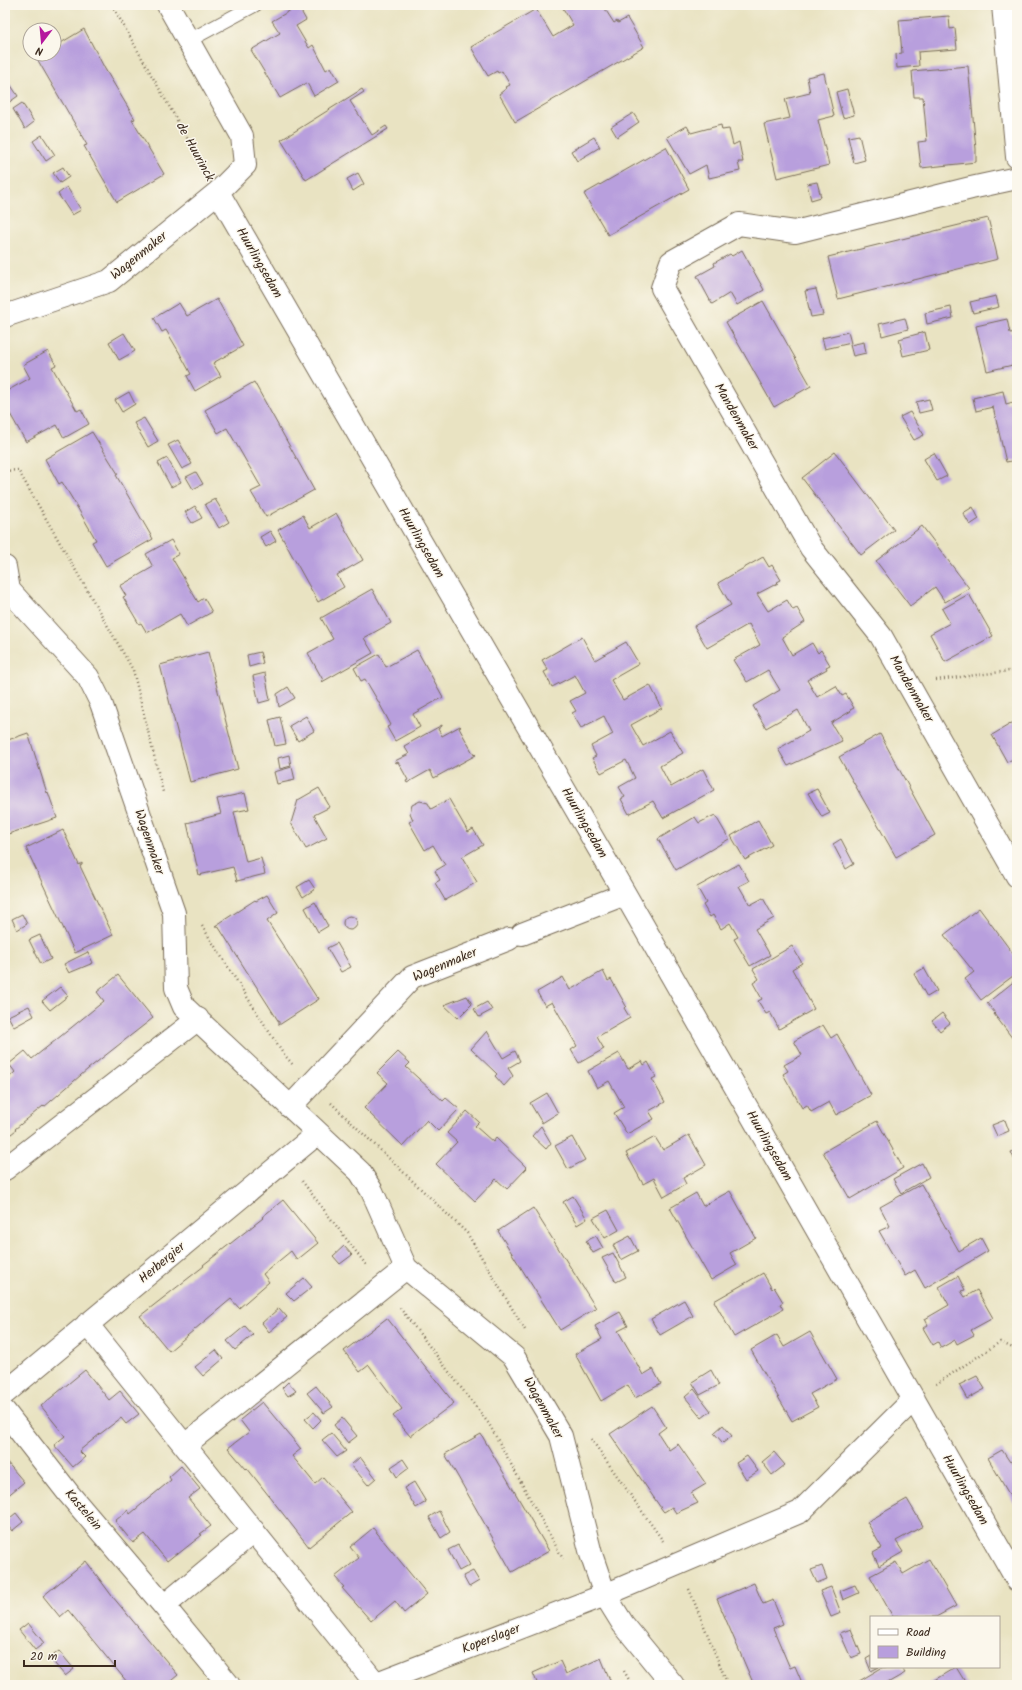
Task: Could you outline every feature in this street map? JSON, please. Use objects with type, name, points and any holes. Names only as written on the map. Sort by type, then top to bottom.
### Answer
[{"type":"street","name":"de Huurinck","points":[[168,5],[242,136],[245,165],[218,192]]},
{"type":"street","points":[[1008,8],[1017,157]]},
{"type":"street","name":"Mandenmaker","points":[[1017,178],[795,232],[739,224],[671,262],[662,288],[810,548],[881,636],[1017,876]]},
{"type":"street","name":"Wagenmaker","points":[[5,316],[109,281],[218,192]]},
{"type":"street","name":"Huurlingsedam","points":[[218,192],[625,894],[1017,1580]]},
{"type":"street","name":"Wagenmaker","points":[[5,567],[9,590],[88,676],[100,703],[174,913],[176,988],[184,1007],[360,1172],[372,1191],[406,1268],[514,1357],[561,1436],[591,1554],[605,1595],[623,1624],[673,1685]]},
{"type":"street","name":"Wagenmaker","points":[[290,1107],[412,976],[625,894]]},
{"type":"street","points":[[5,1169],[198,1019]]},
{"type":"street","name":"Herbergier","points":[[5,1392],[318,1133]]},
{"type":"street","points":[[185,1445],[406,1268]]},
{"type":"street","points":[[87,1324],[377,1684]]},
{"type":"street","points":[[605,1595],[800,1512],[914,1399]]},
{"type":"street","name":"Kastelein","points":[[5,1412],[69,1494],[229,1685]]},
{"type":"street","points":[[164,1606],[254,1531]]},
{"type":"street","name":"Koperslager","points":[[377,1684],[605,1595]]},
{"type":"lane","points":[[188,41],[255,5]]},
{"type":"path","name":"de Huurinck","points":[[112,5],[218,192]]},
{"type":"path","points":[[909,684],[1017,670]]},
{"type":"path","points":[[282,1052],[296,1068]]},
{"type":"path","points":[[286,1160],[489,1424],[564,1561]]},
{"type":"path","points":[[914,1399],[1000,1342],[1017,1350]]},
{"type":"path","points":[[621,1664],[632,1685]]},
{"type":"building","points":[[561,5],[611,5],[605,9],[614,23],[617,21],[618,23],[627,18],[644,47],[515,122],[499,94],[510,85],[502,71],[498,73],[497,71],[488,76],[471,47],[536,9],[553,37],[573,25]]},
{"type":"building","points":[[298,6],[306,20],[296,26],[309,48],[313,45],[326,70],[331,67],[339,81],[314,96],[307,83],[280,98],[251,50],[280,33],[272,21]]},
{"type":"building","points":[[949,16],[950,29],[955,28],[957,49],[918,52],[919,66],[897,68],[896,54],[902,53],[899,20]]},
{"type":"building","points":[[84,29],[105,69],[135,119],[132,120],[164,174],[117,202],[84,146],[87,145],[39,62],[62,62],[62,42]]},
{"type":"building","points":[[968,66],[976,162],[921,168],[918,142],[927,141],[925,118],[923,97],[914,97],[912,71]]},
{"type":"building","points":[[824,73],[834,116],[818,120],[829,165],[777,178],[764,124],[790,118],[785,99],[810,93],[807,77]]},
{"type":"building","points":[[10,84],[18,96],[8,103],[5,97],[5,87]]},
{"type":"building","points":[[362,89],[364,92],[350,101],[372,135],[386,126],[388,129],[306,180],[281,140]]},
{"type":"building","points":[[847,89],[854,115],[843,118],[836,92]]},
{"type":"building","points":[[22,103],[34,122],[25,129],[13,109]]},
{"type":"building","points":[[633,113],[639,122],[617,137],[611,127]]},
{"type":"building","points":[[721,125],[722,130],[729,129],[733,145],[739,142],[743,162],[738,162],[740,171],[709,178],[706,165],[689,174],[667,137],[687,126],[691,133]]},
{"type":"building","points":[[42,135],[55,155],[46,161],[33,141]]},
{"type":"building","points":[[859,135],[865,160],[854,163],[848,137]]},
{"type":"building","points":[[594,137],[600,147],[577,161],[571,151]]},
{"type":"building","points":[[666,147],[689,189],[608,235],[584,194]]},
{"type":"building","points":[[63,167],[69,177],[60,183],[53,173]]},
{"type":"building","points":[[358,173],[364,184],[353,191],[347,179]]},
{"type":"building","points":[[817,182],[821,197],[811,200],[807,184]]},
{"type":"building","points":[[67,187],[81,210],[72,215],[58,194]]},
{"type":"building","points":[[988,218],[998,259],[838,299],[828,257]]},
{"type":"building","points":[[742,250],[764,290],[737,305],[730,293],[712,304],[697,276],[715,266],[714,263],[730,254],[732,256]]},
{"type":"building","points":[[816,289],[823,315],[811,317],[805,291]]},
{"type":"building","points":[[996,296],[999,307],[973,313],[970,302]]},
{"type":"building","points":[[217,299],[243,346],[213,363],[221,376],[195,391],[187,376],[191,374],[179,352],[166,330],[162,332],[154,318],[179,303],[187,316]]},
{"type":"building","points":[[763,301],[811,386],[774,407],[726,322]]},
{"type":"building","points":[[951,307],[953,318],[927,324],[925,313]]},
{"type":"building","points":[[905,318],[908,329],[882,336],[879,324]]},
{"type":"building","points":[[1007,319],[1010,333],[1017,332],[1017,364],[987,371],[976,326]]},
{"type":"building","points":[[848,332],[851,343],[825,349],[822,338]]},
{"type":"building","points":[[925,332],[929,350],[903,356],[899,339]]},
{"type":"building","points":[[124,333],[135,351],[119,360],[109,342]]},
{"type":"building","points":[[864,342],[866,353],[853,356],[850,345]]},
{"type":"building","points":[[48,351],[56,365],[52,367],[77,411],[81,409],[89,424],[64,438],[57,425],[26,442],[5,405],[5,392],[30,378],[23,365]]},
{"type":"building","points":[[254,382],[314,490],[266,517],[251,492],[261,487],[227,428],[218,433],[205,410]]},
{"type":"building","points":[[1003,391],[1006,404],[1017,401],[1017,460],[1006,462],[993,407],[976,411],[973,398]]},
{"type":"building","points":[[129,392],[135,404],[122,412],[115,400]]},
{"type":"building","points":[[929,399],[932,410],[919,413],[916,402]]},
{"type":"building","points":[[910,412],[924,435],[914,440],[900,417]]},
{"type":"building","points":[[144,418],[158,441],[148,447],[134,423]]},
{"type":"building","points":[[92,432],[118,474],[116,475],[153,539],[106,566],[92,542],[96,540],[62,482],[59,484],[45,459]]},
{"type":"building","points":[[178,440],[192,464],[182,469],[168,445]]},
{"type":"building","points":[[835,452],[894,530],[861,555],[802,478]]},
{"type":"building","points":[[934,453],[947,476],[937,481],[924,459]]},
{"type":"building","points":[[167,458],[181,482],[171,487],[158,463]]},
{"type":"building","points":[[196,472],[203,484],[193,489],[186,477]]},
{"type":"building","points":[[215,499],[229,522],[219,528],[205,504]]},
{"type":"building","points":[[195,506],[202,518],[192,523],[185,512]]},
{"type":"building","points":[[973,507],[979,519],[970,525],[963,513]]},
{"type":"building","points":[[336,513],[363,560],[337,575],[344,587],[318,602],[278,530],[303,515],[310,528]]},
{"type":"building","points":[[922,526],[969,588],[945,602],[935,587],[910,606],[876,561]]},
{"type":"building","points":[[270,531],[276,541],[266,547],[260,537]]},
{"type":"building","points":[[171,540],[179,554],[172,558],[198,602],[204,598],[212,612],[187,626],[180,614],[147,633],[141,623],[139,624],[123,597],[126,596],[120,586],[153,567],[146,554]]},
{"type":"building","points":[[763,557],[769,567],[772,565],[781,580],[757,594],[768,611],[787,600],[793,610],[797,608],[805,622],[782,637],[792,655],[812,643],[818,653],[821,650],[830,665],[826,667],[827,669],[807,680],[817,697],[836,686],[842,696],[846,694],[854,708],[831,723],[842,741],[788,766],[778,749],[809,731],[798,710],[766,728],[753,706],[780,690],[768,670],[747,682],[733,660],[760,645],[749,624],[707,648],[694,626],[731,605],[718,583]]},
{"type":"building","points":[[372,589],[391,623],[364,638],[373,653],[322,682],[321,681],[323,680],[308,653],[333,639],[321,618]]},
{"type":"building","points":[[969,594],[993,636],[945,662],[930,634],[950,623],[942,609]]},
{"type":"building","points":[[582,637],[595,660],[626,642],[639,664],[611,680],[623,700],[650,685],[662,708],[631,725],[643,746],[670,731],[683,753],[660,766],[671,787],[703,769],[714,790],[663,818],[653,801],[629,814],[621,799],[625,797],[619,787],[635,778],[626,760],[601,773],[592,758],[596,756],[591,746],[613,734],[604,716],[581,728],[572,713],[576,711],[570,701],[585,693],[575,675],[552,687],[544,672],[548,670],[542,660]]},
{"type":"building","points":[[417,650],[443,697],[413,714],[420,727],[395,741],[387,727],[391,725],[378,701],[365,679],[361,681],[354,668],[379,654],[386,667]]},
{"type":"building","points":[[208,652],[238,769],[190,782],[160,665]]},
{"type":"building","points":[[260,652],[263,663],[249,667],[247,655]]},
{"type":"building","points":[[265,673],[270,700],[259,703],[253,676]]},
{"type":"building","points":[[288,687],[295,698],[279,707],[277,694]]},
{"type":"building","points":[[306,716],[314,731],[298,741],[289,726]]},
{"type":"building","points":[[280,717],[286,744],[275,746],[269,720]]},
{"type":"building","points":[[1017,720],[1017,757],[1007,762],[992,735]]},
{"type":"building","points":[[442,725],[438,729],[442,736],[460,726],[461,727],[459,728],[474,755],[476,755],[434,778],[430,770],[407,783],[406,781],[408,780],[398,762],[396,763],[395,761],[409,754],[404,746]]},
{"type":"building","points":[[28,733],[47,793],[48,792],[57,818],[5,835],[5,741]]},
{"type":"building","points":[[880,734],[935,835],[896,857],[839,757]]},
{"type":"building","points":[[289,755],[291,766],[280,769],[278,758]]},
{"type":"building","points":[[292,767],[295,780],[277,784],[274,772]]},
{"type":"building","points":[[319,788],[330,807],[314,815],[327,838],[306,849],[291,823],[298,800]]},
{"type":"building","points":[[817,789],[830,813],[822,817],[808,793]]},
{"type":"building","points":[[245,793],[249,809],[234,812],[246,862],[261,858],[265,874],[237,881],[233,867],[199,875],[187,823],[221,814],[217,799]]},
{"type":"building","points":[[449,799],[468,832],[473,829],[483,845],[462,857],[477,882],[445,900],[435,883],[440,880],[435,871],[445,865],[433,845],[425,850],[409,822],[413,820],[410,813],[412,805],[420,801],[428,803],[431,809]]},
{"type":"building","points":[[715,815],[729,839],[676,870],[658,839],[695,817],[699,823]]},
{"type":"building","points":[[758,820],[772,845],[745,860],[731,836]]},
{"type":"building","points":[[63,830],[79,865],[82,863],[80,866],[113,935],[75,953],[26,848]]},
{"type":"building","points":[[841,839],[854,864],[846,869],[833,844]]},
{"type":"building","points":[[739,864],[749,881],[739,886],[750,905],[763,898],[774,918],[755,929],[770,955],[750,966],[734,939],[738,937],[730,923],[721,929],[713,915],[710,917],[703,905],[706,903],[697,887]]},
{"type":"building","points":[[309,880],[315,889],[303,897],[297,887]]},
{"type":"building","points":[[267,895],[278,913],[267,921],[319,999],[279,1025],[279,1022],[218,926],[215,926],[255,900],[256,901]]},
{"type":"building","points":[[315,902],[328,926],[318,932],[305,908]]},
{"type":"building","points":[[979,908],[1017,959],[1017,973],[981,1000],[965,979],[974,972],[944,935]]},
{"type":"building","points":[[22,914],[27,924],[17,930],[12,919]]},
{"type":"building","points":[[350,916],[355,918],[357,923],[355,928],[350,930],[345,928],[343,923],[345,918]]},
{"type":"building","points":[[40,935],[51,959],[41,964],[29,940]]},
{"type":"building","points":[[337,943],[351,967],[341,972],[327,948]]},
{"type":"building","points":[[792,946],[802,963],[792,969],[814,1009],[779,1029],[770,1012],[766,1014],[758,1001],[762,999],[753,983],[759,979],[753,969]]},
{"type":"building","points":[[88,952],[93,963],[69,973],[64,964]]},
{"type":"building","points":[[924,968],[937,991],[927,997],[914,974]]},
{"type":"building","points":[[603,971],[608,981],[611,979],[626,1006],[624,1008],[630,1018],[597,1037],[604,1049],[579,1063],[571,1050],[577,1046],[552,1002],[545,1006],[537,992],[563,977],[570,990]]},
{"type":"building","points":[[118,975],[153,1018],[88,1069],[5,1139],[5,1081],[15,1072],[9,1064],[25,1051],[32,1059],[104,1001],[97,992]]},
{"type":"building","points":[[1017,979],[1017,1037],[1013,1039],[987,1003]]},
{"type":"building","points":[[60,987],[68,996],[50,1010],[42,1001]]},
{"type":"building","points":[[467,996],[472,1004],[458,1018],[444,1005]]},
{"type":"building","points":[[487,1002],[492,1010],[479,1017],[474,1009]]},
{"type":"building","points":[[29,1006],[34,1016],[14,1027],[8,1016]]},
{"type":"building","points":[[942,1013],[950,1023],[940,1031],[932,1021]]},
{"type":"building","points":[[823,1025],[831,1038],[837,1034],[871,1095],[836,1115],[829,1102],[811,1112],[807,1105],[802,1108],[783,1074],[788,1071],[784,1065],[802,1055],[794,1041]]},
{"type":"building","points":[[487,1031],[503,1058],[515,1051],[520,1061],[508,1068],[513,1076],[504,1086],[495,1076],[497,1074],[471,1049]]},
{"type":"building","points":[[398,1052],[410,1063],[406,1067],[443,1101],[446,1098],[459,1109],[438,1131],[427,1120],[403,1146],[364,1108],[388,1083],[377,1073]]},
{"type":"building","points":[[619,1053],[628,1069],[642,1061],[644,1065],[648,1062],[656,1077],[652,1079],[665,1102],[649,1111],[654,1119],[627,1134],[614,1113],[624,1107],[609,1081],[597,1088],[588,1071]]},
{"type":"building","points":[[547,1093],[558,1113],[542,1123],[530,1103]]},
{"type":"building","points":[[467,1111],[479,1122],[475,1126],[493,1142],[496,1138],[527,1168],[507,1189],[496,1179],[475,1201],[436,1164],[457,1142],[447,1133]]},
{"type":"building","points":[[1005,1120],[1009,1131],[997,1136],[992,1125]]},
{"type":"building","points":[[877,1121],[903,1168],[850,1199],[823,1152]]},
{"type":"building","points":[[541,1126],[551,1143],[546,1149],[532,1136]]},
{"type":"building","points":[[689,1135],[706,1165],[683,1178],[686,1184],[664,1197],[654,1178],[643,1184],[626,1153],[655,1137],[663,1150]]},
{"type":"building","points":[[572,1137],[585,1160],[568,1169],[555,1146]]},
{"type":"building","points":[[1017,1150],[1017,1165],[1011,1152]]},
{"type":"building","points":[[922,1163],[929,1177],[901,1193],[893,1179]]},
{"type":"building","points":[[921,1184],[959,1251],[981,1238],[988,1251],[925,1288],[915,1270],[905,1276],[879,1231],[890,1226],[880,1207]]},
{"type":"building","points":[[730,1191],[756,1238],[730,1253],[737,1265],[711,1280],[670,1208],[696,1193],[703,1206]]},
{"type":"building","points":[[573,1196],[587,1219],[577,1225],[563,1202]]},
{"type":"building","points":[[283,1200],[318,1243],[297,1260],[291,1251],[263,1274],[269,1282],[239,1308],[231,1299],[169,1351],[140,1316],[204,1266],[203,1265],[263,1218],[262,1217]]},
{"type":"building","points":[[533,1208],[596,1308],[560,1330],[498,1231]]},
{"type":"building","points":[[608,1210],[619,1230],[605,1238],[593,1218]]},
{"type":"building","points":[[596,1236],[603,1248],[593,1253],[586,1241]]},
{"type":"building","points":[[630,1236],[638,1251],[621,1260],[613,1245]]},
{"type":"building","points":[[344,1246],[352,1255],[340,1264],[333,1256]]},
{"type":"building","points":[[613,1253],[626,1277],[616,1282],[602,1258]]},
{"type":"building","points":[[763,1273],[772,1289],[774,1287],[783,1302],[780,1304],[783,1309],[734,1337],[714,1301]]},
{"type":"building","points":[[958,1276],[965,1290],[961,1291],[965,1297],[977,1290],[993,1318],[971,1330],[974,1335],[957,1344],[955,1340],[941,1348],[938,1342],[933,1345],[923,1328],[928,1325],[925,1319],[949,1305],[939,1287]]},
{"type":"building","points":[[304,1278],[312,1287],[294,1301],[286,1293]]},
{"type":"building","points":[[684,1300],[693,1316],[660,1335],[651,1319]]},
{"type":"building","points":[[279,1308],[287,1317],[269,1332],[262,1323]]},
{"type":"building","points":[[620,1312],[628,1326],[618,1331],[643,1375],[653,1369],[661,1384],[635,1398],[628,1385],[601,1401],[575,1354],[602,1339],[595,1326]]},
{"type":"building","points":[[387,1318],[454,1403],[410,1436],[393,1416],[402,1409],[369,1365],[360,1372],[344,1351]]},
{"type":"building","points":[[245,1326],[253,1335],[235,1350],[227,1341]]},
{"type":"building","points":[[810,1332],[837,1379],[810,1394],[818,1407],[792,1421],[751,1350],[777,1335],[784,1347]]},
{"type":"building","points":[[216,1350],[223,1359],[203,1376],[195,1367]]},
{"type":"building","points":[[85,1370],[109,1400],[120,1391],[139,1414],[126,1424],[121,1418],[100,1434],[79,1451],[85,1457],[73,1467],[54,1445],[65,1436],[41,1406]]},
{"type":"building","points":[[711,1370],[719,1385],[700,1395],[692,1382]]},
{"type":"building","points":[[977,1376],[985,1389],[967,1399],[959,1385]]},
{"type":"building","points":[[288,1382],[296,1391],[288,1396],[282,1388]]},
{"type":"building","points":[[316,1386],[333,1407],[324,1413],[307,1393]]},
{"type":"building","points":[[694,1389],[711,1411],[702,1418],[685,1397]]},
{"type":"building","points":[[262,1402],[301,1449],[292,1456],[315,1484],[323,1477],[352,1512],[309,1547],[247,1468],[246,1469],[228,1448],[249,1432],[240,1420]]},
{"type":"building","points":[[652,1406],[666,1427],[658,1433],[669,1450],[678,1444],[706,1484],[691,1493],[698,1503],[676,1513],[672,1507],[664,1512],[663,1511],[610,1434]]},
{"type":"building","points":[[314,1412],[321,1420],[313,1428],[305,1419]]},
{"type":"building","points":[[342,1418],[357,1436],[348,1443],[334,1425]]},
{"type":"building","points":[[723,1425],[732,1436],[723,1443],[714,1433]]},
{"type":"building","points":[[331,1433],[346,1451],[337,1457],[322,1440]]},
{"type":"building","points":[[481,1434],[549,1551],[512,1572],[445,1454]]},
{"type":"building","points":[[1002,1450],[1010,1462],[1017,1458],[1017,1508],[988,1458]]},
{"type":"building","points":[[774,1452],[785,1465],[772,1475],[762,1462]]},
{"type":"building","points":[[747,1456],[758,1471],[746,1479],[736,1463]]},
{"type":"building","points":[[360,1457],[376,1478],[368,1485],[351,1465]]},
{"type":"building","points":[[403,1459],[409,1468],[397,1477],[391,1467]]},
{"type":"building","points":[[5,1460],[24,1482],[5,1498]]},
{"type":"building","points":[[181,1466],[200,1489],[188,1498],[211,1526],[200,1534],[202,1535],[167,1561],[145,1534],[133,1543],[115,1521],[128,1510],[130,1514],[171,1480],[169,1477]]},
{"type":"building","points":[[414,1482],[426,1502],[416,1508],[404,1488]]},
{"type":"building","points":[[907,1499],[923,1526],[896,1541],[903,1552],[879,1566],[873,1553],[882,1548],[867,1522]]},
{"type":"building","points":[[439,1511],[450,1532],[441,1538],[429,1517]]},
{"type":"building","points":[[16,1513],[23,1522],[12,1531],[5,1522]]},
{"type":"building","points":[[373,1528],[427,1594],[404,1613],[395,1601],[371,1621],[342,1588],[344,1587],[335,1577],[359,1558],[350,1547]]},
{"type":"building","points":[[458,1545],[470,1565],[459,1571],[448,1550]]},
{"type":"building","points":[[929,1559],[956,1606],[938,1616],[892,1616],[870,1576],[896,1562],[903,1574]]},
{"type":"building","points":[[86,1561],[112,1596],[178,1675],[166,1685],[123,1685],[127,1682],[68,1610],[60,1617],[43,1596]]},
{"type":"building","points":[[822,1566],[827,1579],[817,1583],[811,1570]]},
{"type":"building","points":[[473,1571],[479,1581],[469,1587],[463,1576]]},
{"type":"building","points":[[754,1583],[763,1604],[773,1600],[783,1624],[773,1628],[790,1668],[795,1666],[803,1685],[754,1685],[717,1599]]},
{"type":"building","points":[[855,1585],[859,1593],[843,1600],[840,1591]]},
{"type":"building","points":[[831,1587],[841,1613],[831,1617],[820,1591]]},
{"type":"building","points":[[28,1623],[44,1643],[35,1650],[19,1630]]},
{"type":"building","points":[[851,1629],[861,1654],[851,1658],[840,1633]]},
{"type":"building","points":[[59,1651],[74,1669],[65,1676],[50,1658]]},
{"type":"building","points":[[870,1657],[870,1668],[877,1668],[871,1671],[866,1659]]},
{"type":"building","points":[[601,1658],[612,1685],[548,1685],[547,1683],[538,1685],[533,1673],[560,1661],[566,1674]]},
{"type":"building","points":[[881,1668],[902,1668],[905,1673],[884,1685],[857,1685],[856,1683]]},
{"type":"building","points":[[957,1668],[967,1685],[926,1685]]}]
